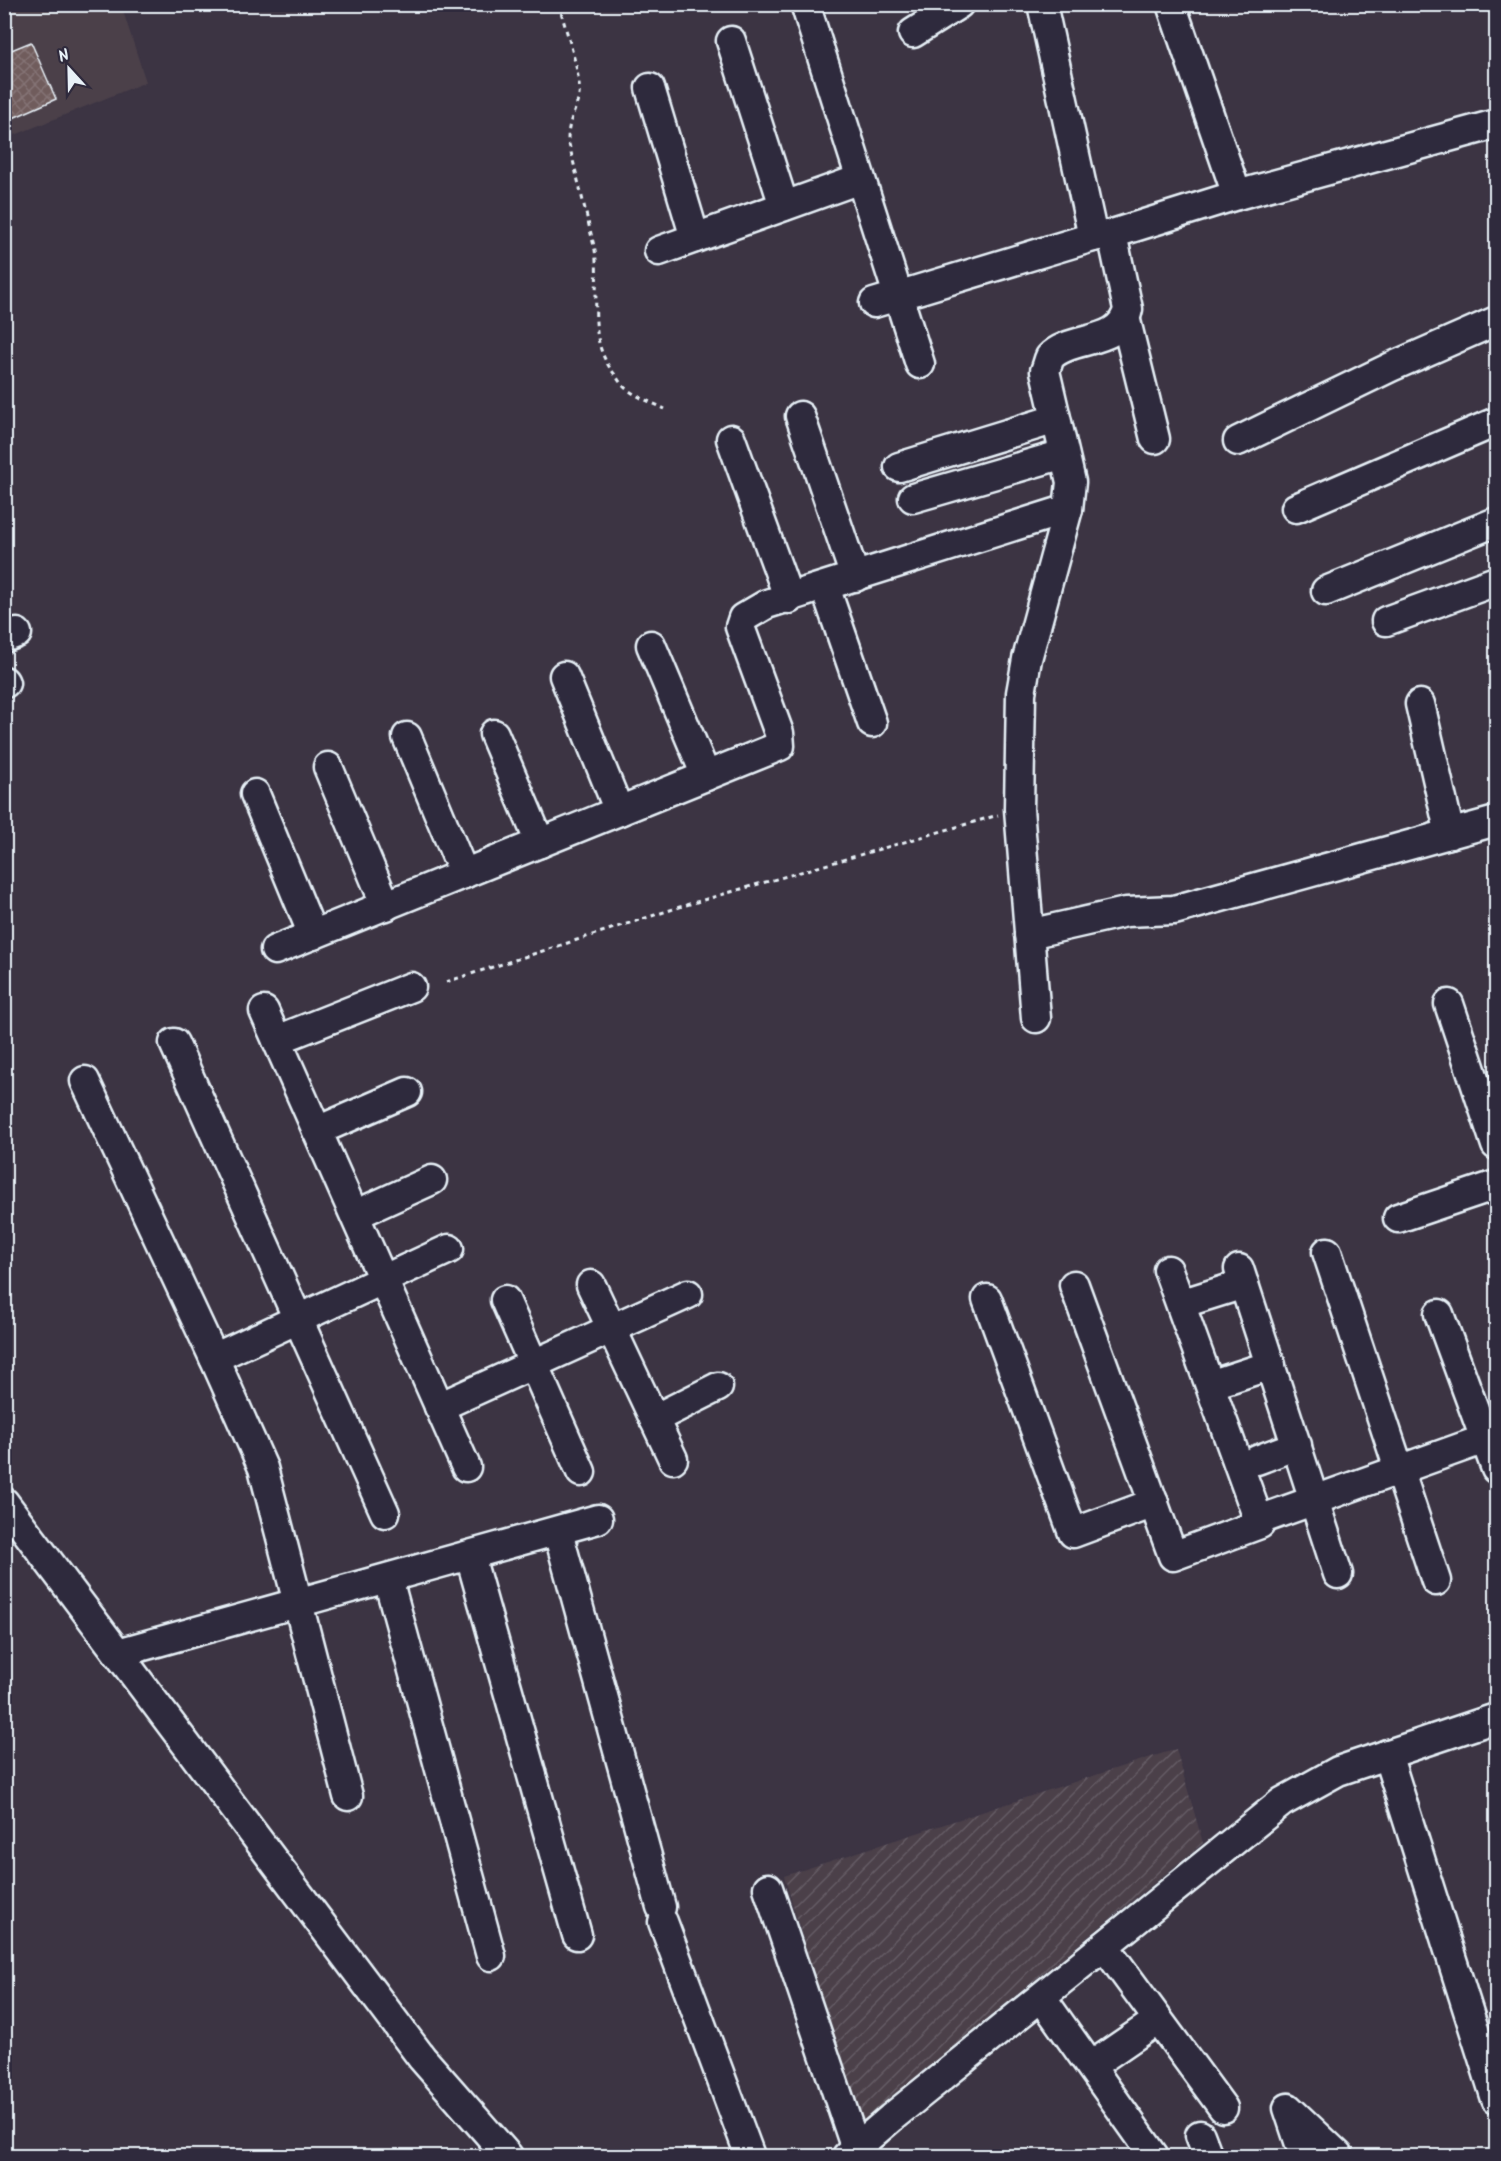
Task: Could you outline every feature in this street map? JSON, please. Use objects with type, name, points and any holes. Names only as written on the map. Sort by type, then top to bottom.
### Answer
[{"type":"street","points":[[914,33],[959,4]]},
{"type":"street","points":[[1042,4],[1102,236],[1128,309],[1126,321],[1155,439]]},
{"type":"street","points":[[1171,4],[1237,195]]},
{"type":"street","points":[[806,7],[860,179],[885,300],[920,364]]},
{"type":"street","points":[[731,41],[784,206]]},
{"type":"street","points":[[650,88],[695,238]]},
{"type":"street","points":[[885,300],[1237,195],[1497,124]]},
{"type":"street","points":[[659,251],[860,179]]},
{"type":"street","points":[[1036,1018],[1019,809],[1023,675],[1068,509],[1071,482],[1045,371],[1049,358],[1059,351],[1115,330],[1126,321]]},
{"type":"street","points":[[1238,441],[1391,367],[1497,321]]},
{"type":"street","points":[[800,416],[855,577]]},
{"type":"street","points":[[899,467],[1056,419]]},
{"type":"street","points":[[1296,508],[1497,422]]},
{"type":"street","points":[[731,439],[789,599]]},
{"type":"street","points":[[914,498],[1064,454]]},
{"type":"street","points":[[275,950],[780,746],[780,733],[740,627],[743,618],[767,604],[789,599],[1068,509]]},
{"type":"street","points":[[1326,591],[1497,522]]},
{"type":"street","points":[[1386,621],[1497,581]]},
{"type":"street","points":[[825,587],[872,723]]},
{"type":"street","points":[[651,645],[706,776]]},
{"type":"street","points":[[564,676],[620,811]]},
{"type":"street","points":[[1420,704],[1450,834]]},
{"type":"street","points":[[494,734],[540,843]]},
{"type":"street","points":[[407,737],[464,874]]},
{"type":"street","points":[[328,767],[386,906]]},
{"type":"street","points":[[255,794],[313,935]]},
{"type":"street","points":[[1029,934],[1126,912],[1174,910],[1497,821]]},
{"type":"street","points":[[277,1040],[411,987]]},
{"type":"street","points":[[1449,1004],[1497,1146]]},
{"type":"street","points":[[264,1011],[466,1467]]},
{"type":"street","points":[[174,1043],[385,1513]]},
{"type":"street","points":[[85,1081],[263,1468],[348,1796]]},
{"type":"street","points":[[317,1131],[407,1092]]},
{"type":"street","points":[[355,1215],[432,1180]]},
{"type":"street","points":[[1398,1218],[1497,1185]]},
{"type":"street","points":[[214,1359],[297,1318],[449,1249]]},
{"type":"street","points":[[1327,1252],[1436,1581]]},
{"type":"street","points":[[1074,1285],[1173,1556],[1260,1524],[1168,1270]]},
{"type":"street","points":[[1192,1300],[1241,1277],[1338,1574]]},
{"type":"street","points":[[591,1285],[673,1459]]},
{"type":"street","points":[[439,1407],[687,1294]]},
{"type":"street","points":[[987,1299],[1073,1533],[1154,1503]]},
{"type":"street","points":[[505,1300],[581,1472]]},
{"type":"street","points":[[1439,1314],[1491,1437],[1497,1469]]},
{"type":"street","points":[[1222,1381],[1270,1365]]},
{"type":"street","points":[[654,1419],[718,1387]]},
{"type":"street","points":[[1259,1520],[1491,1437]]},
{"type":"street","points":[[1257,1460],[1297,1445]]},
{"type":"street","points":[[4,1502],[422,2058],[508,2157]]},
{"type":"street","points":[[118,1653],[598,1520]]},
{"type":"street","points":[[558,1532],[662,1915],[750,2157]]},
{"type":"street","points":[[470,1556],[577,1935]]},
{"type":"street","points":[[388,1579],[491,1956]]},
{"type":"street","points":[[768,1888],[852,2153],[891,2118],[1282,1802],[1338,1771],[1497,1718]]},
{"type":"street","points":[[1387,1754],[1497,2099]]},
{"type":"street","points":[[1105,1947],[1223,2108]]},
{"type":"street","points":[[1042,1998],[1154,2156]]},
{"type":"street","points":[[1091,2066],[1158,2020]]},
{"type":"street","points":[[1304,2157],[1288,2108],[1339,2157]]},
{"type":"path","points":[[559,4],[578,78],[579,95],[568,125],[568,140],[595,250],[596,332],[605,364],[626,390],[665,409]]},
{"type":"path","points":[[446,982],[686,905],[1019,809]]},
{"type":"shaded area","points":[[5,5],[121,5],[146,82],[5,139]]},
{"type":"shaded area","points":[[1176,1749],[1203,1843],[859,2123],[784,1876]]},
{"type":"building","points":[[31,42],[56,99],[4,122],[4,53]]}]
